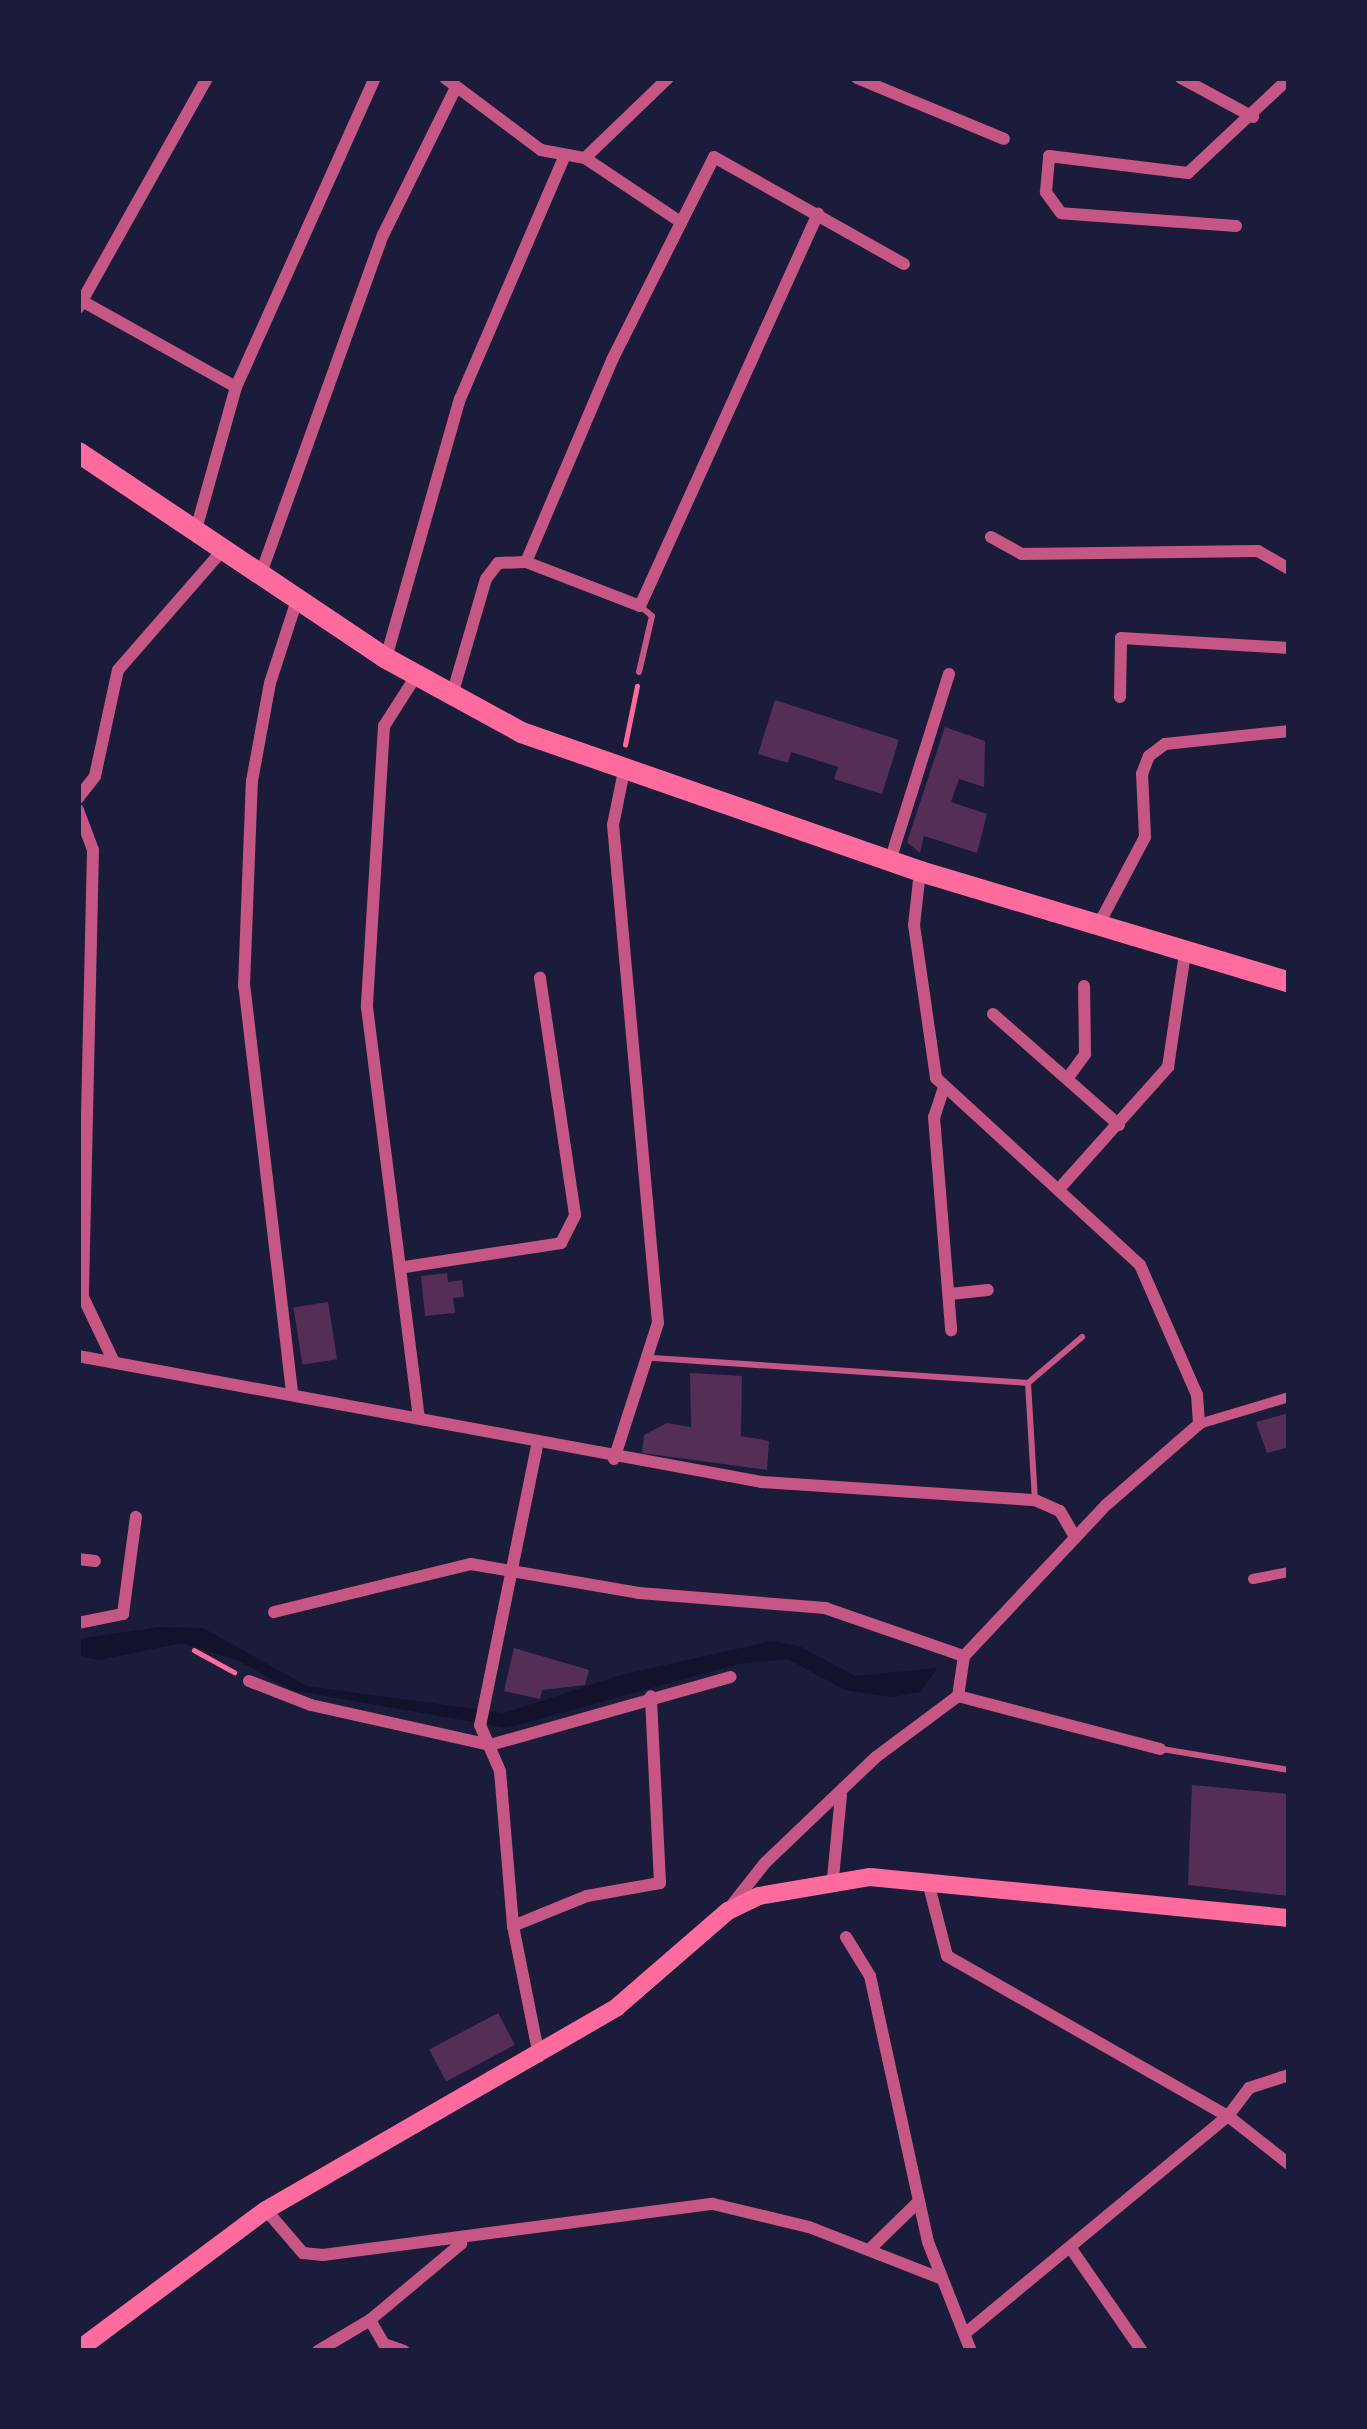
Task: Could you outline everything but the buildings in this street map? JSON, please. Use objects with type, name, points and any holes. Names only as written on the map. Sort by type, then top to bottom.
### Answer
[{"type":"main road","points":[[78,452],[220,554],[452,696],[624,771],[920,871],[1186,947],[1289,982]]},
{"type":"main road","points":[[78,2350],[266,2210],[539,2057],[617,2007],[728,1911],[790,1885],[832,1878],[928,1882],[1289,1918]]},
{"type":"street","points":[[207,78],[80,304],[236,387]]},
{"type":"street","points":[[194,536],[236,387],[375,78]]},
{"type":"street","points":[[585,158],[668,78]]},
{"type":"street","points":[[857,78],[1004,139]]},
{"type":"street","points":[[1181,78],[1253,117]]},
{"type":"street","points":[[1236,226],[1061,213],[1046,193],[1049,157],[1117,158],[1188,173],[1253,117],[1287,80]]},
{"type":"street","points":[[260,577],[383,235],[451,83],[563,160],[585,158],[679,220]]},
{"type":"street","points":[[526,562],[679,220],[714,157],[904,264]]},
{"type":"street","points":[[386,658],[460,399],[563,160]]},
{"type":"street","points":[[452,696],[486,579],[498,563],[526,562],[640,606],[818,214]]},
{"type":"street","points":[[991,536],[1022,554],[1258,551],[1289,569]]},
{"type":"street","points":[[78,798],[95,776],[118,670],[220,554]]},
{"type":"street","points":[[292,1392],[244,986],[252,781],[270,682],[297,600]]},
{"type":"street","points":[[1120,697],[1121,638],[1289,648]]},
{"type":"street","points":[[890,861],[949,674]]},
{"type":"street","points":[[416,676],[384,726],[367,1007],[405,1268],[418,1416]]},
{"type":"street","points":[[1100,922],[1145,837],[1142,774],[1149,756],[1165,744],[1289,731]]},
{"type":"street","points":[[614,1459],[652,1358],[657,1282],[613,825],[624,771]]},
{"type":"street","points":[[78,810],[93,850],[81,1303],[97,1340],[115,1363]]},
{"type":"street","points":[[920,871],[914,925],[926,1037],[944,1087],[1140,1264],[1197,1395],[1198,1424]]},
{"type":"street","points":[[1059,1189],[1168,1067],[1186,947]]},
{"type":"street","points":[[405,1268],[560,1243],[575,1215],[539,978]]},
{"type":"street","points":[[1067,1079],[1085,1054],[1084,986]]},
{"type":"street","points":[[993,1014],[1119,1125]]},
{"type":"street","points":[[944,1087],[934,1118],[951,1330]]},
{"type":"street","points":[[950,1294],[988,1290]]},
{"type":"street","points":[[78,1356],[418,1416],[537,1446],[762,1482],[1035,1500],[1060,1511],[1075,1537]]},
{"type":"street","points":[[958,1696],[964,1656],[1075,1537],[1198,1424],[1289,1397]]},
{"type":"street","points":[[537,1446],[480,1725],[490,1745],[513,1926],[539,2057]]},
{"type":"street","points":[[84,1624],[123,1614],[136,1517]]},
{"type":"street","points":[[78,1559],[95,1561]]},
{"type":"street","points":[[274,1612],[442,1565],[515,1571],[639,1593],[825,1608],[964,1656]]},
{"type":"street","points":[[1253,1579],[1289,1572]]},
{"type":"street","points":[[249,1681],[311,1705],[490,1745],[731,1677]]},
{"type":"street","points":[[513,1926],[587,1896],[660,1883],[651,1696]]},
{"type":"street","points":[[728,1911],[764,1863],[917,1720],[958,1696],[1160,1748]]},
{"type":"street","points":[[832,1878],[842,1794]]},
{"type":"street","points":[[928,1882],[947,1956],[1228,2116],[1289,2164]]},
{"type":"street","points":[[846,1937],[870,1976],[885,2028],[918,2201],[940,2278],[968,2331],[970,2351]]},
{"type":"street","points":[[968,2331],[1228,2116],[1249,2087],[1289,2075]]},
{"type":"street","points":[[869,2250],[918,2201]]},
{"type":"street","points":[[266,2210],[303,2253],[462,2242],[713,2204],[869,2250],[940,2278]]},
{"type":"street","points":[[318,2351],[370,2320],[462,2242]]},
{"type":"street","points":[[1072,2249],[1142,2351]]},
{"type":"street","points":[[370,2320],[383,2344],[404,2351]]},
{"type":"lane","points":[[639,672],[652,616],[640,606]]},
{"type":"lane","points":[[652,1358],[1028,1383],[1082,1336]]},
{"type":"lane","points":[[1028,1383],[1035,1500]]},
{"type":"lane","points":[[1160,1748],[1289,1770]]},
{"type":"path","points":[[625,745],[639,672]]},
{"type":"path","points":[[194,1650],[249,1681]]},
{"type":"shaded area","points":[[160,1627],[203,1628],[307,1686],[504,1713],[621,1675],[772,1641],[799,1646],[855,1676],[937,1668],[921,1692],[891,1697],[845,1690],[788,1659],[738,1664],[507,1728],[292,1690],[239,1661],[182,1643],[99,1660],[78,1656],[78,1639]]}]
